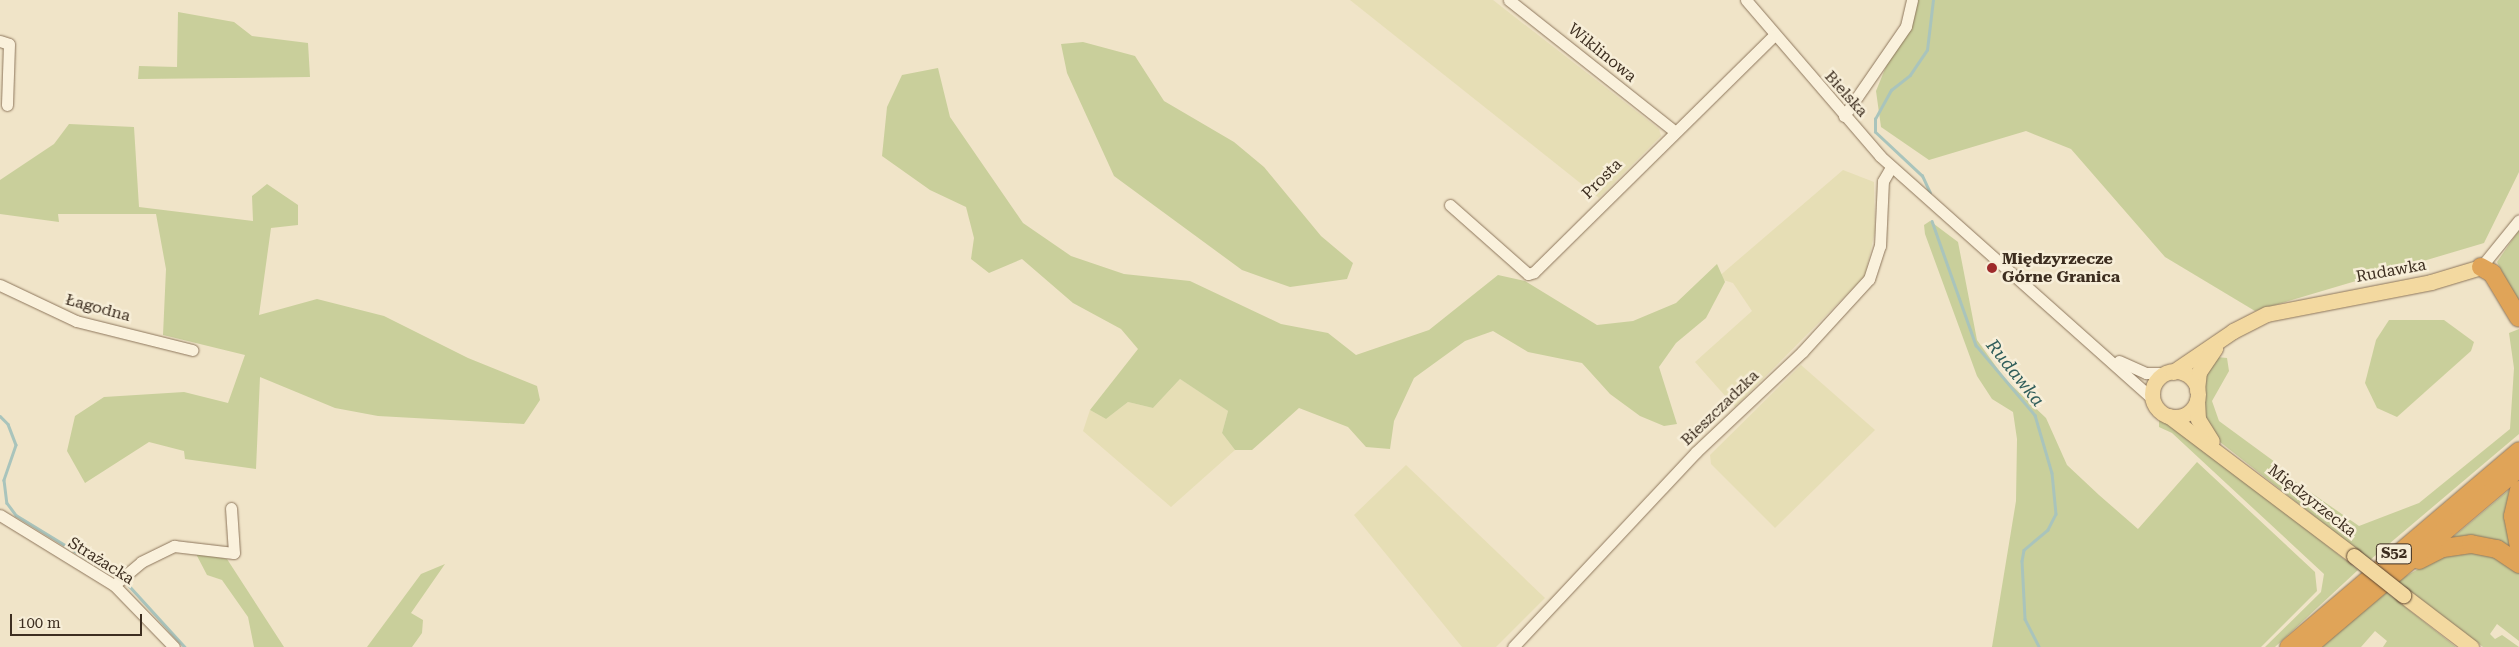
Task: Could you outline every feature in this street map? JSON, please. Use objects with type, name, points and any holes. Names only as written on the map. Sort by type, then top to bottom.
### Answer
[{"type":"highway","points":[[2481,267],[2492,274],[2518,315]]},
{"type":"highway","points":[[2510,467],[2519,443]]},
{"type":"highway","name":"S52","points":[[2308,647],[2510,467],[2519,451]]},
{"type":"highway","name":"S52","points":[[2289,647],[2510,467]]},
{"type":"highway","points":[[2519,490],[2513,516],[2519,547]]},
{"type":"highway","points":[[2378,585],[2434,552],[2462,544],[2497,549],[2519,564]]},
{"type":"main road","name":"Rudawka","points":[[2169,372],[2222,339],[2277,311],[2432,282],[2481,267]]},
{"type":"main road","name":"Rudawka","points":[[2197,395],[2202,366],[2222,339]]},
{"type":"main road","points":[[2169,372],[2188,376],[2197,395],[2185,414],[2169,416],[2152,398],[2155,382],[2169,372]]},
{"type":"main road","name":"Międzyrzecka","points":[[2197,395],[2198,419],[2227,457]]},
{"type":"main road","name":"Międzyrzecka","points":[[2169,416],[2227,457],[2471,647]]},
{"type":"street","name":"Wiklinowa","points":[[1509,0],[1674,131]]},
{"type":"street","name":"Bielska","points":[[1746,0],[1844,116],[1891,167],[2102,353]]},
{"type":"street","points":[[1844,116],[1906,26],[1912,0]]},
{"type":"street","name":"Prosta","points":[[1450,205],[1528,274],[1534,272],[1674,131],[1774,35]]},
{"type":"street","points":[[0,41],[9,44],[8,106]]},
{"type":"street","name":"Bieszczadzka","points":[[1513,647],[1696,452],[1802,352],[1869,279],[1880,246],[1883,181],[1891,167]]},
{"type":"street","points":[[2481,267],[2519,220]]},
{"type":"street","name":"Łagodna","points":[[0,285],[76,321],[192,350]]},
{"type":"street","points":[[2102,353],[2146,373],[2169,372]]},
{"type":"street","points":[[2102,353],[2152,398]]},
{"type":"street","points":[[119,581],[174,546],[234,553],[231,508]]},
{"type":"street","name":"Strażacka","points":[[0,515],[119,581],[174,647]]},
{"type":"shaded area","points":[[1350,0],[1493,0],[1659,129],[1661,136],[1599,198]]},
{"type":"shaded area","points":[[1843,170],[1874,182],[1875,231],[1865,276],[1735,407],[1695,362],[1752,311],[1733,283],[1717,278]]},
{"type":"shaded area","points":[[1801,365],[1875,430],[1775,528],[1711,464],[1710,455]]},
{"type":"shaded area","points":[[1180,379],[1228,411],[1222,433],[1235,450],[1171,507],[1083,431],[1090,410],[1106,419],[1128,402],[1153,408]]},
{"type":"shaded area","points":[[1406,465],[1545,598],[1496,647],[1462,647],[1354,515]]},
{"type":"green space","points":[[1913,0],[2519,0],[2519,172],[2484,243],[2255,311],[2165,257],[2071,149],[2026,131],[1929,160],[1881,127],[1876,91]]},
{"type":"green space","points":[[178,12],[234,22],[252,36],[308,43],[310,77],[138,79],[139,66],[177,67]]},
{"type":"green space","points":[[1083,42],[1135,56],[1164,101],[1234,142],[1264,167],[1321,236],[1353,263],[1347,279],[1290,287],[1242,270],[1114,176],[1067,73],[1061,44]]},
{"type":"green space","points":[[938,68],[950,117],[1023,223],[1071,256],[1124,274],[1190,281],[1281,324],[1328,333],[1356,355],[1429,330],[1498,275],[1525,281],[1597,325],[1633,321],[1676,303],[1717,264],[1725,282],[1706,318],[1676,343],[1659,367],[1677,424],[1664,426],[1640,416],[1610,394],[1582,363],[1528,352],[1493,331],[1465,341],[1414,378],[1394,421],[1390,449],[1366,447],[1348,427],[1299,408],[1252,450],[1235,450],[1222,433],[1228,411],[1180,379],[1153,408],[1128,402],[1106,419],[1090,410],[1138,349],[1121,329],[1073,303],[1022,259],[989,273],[971,259],[974,238],[966,207],[930,190],[882,156],[887,107],[902,75]]},
{"type":"green space","points":[[69,124],[134,127],[139,207],[253,221],[252,196],[267,184],[298,205],[298,225],[271,228],[259,315],[317,299],[384,316],[468,358],[537,386],[540,400],[524,424],[378,416],[335,408],[260,377],[256,469],[185,459],[184,451],[149,442],[85,483],[67,451],[75,416],[104,397],[184,392],[228,403],[245,355],[163,335],[166,269],[156,214],[58,214],[59,222],[0,214],[0,180],[54,144]]},
{"type":"green space","points":[[1930,221],[1958,242],[1977,340],[2005,379],[2046,418],[2067,465],[2099,495],[2138,529],[2197,462],[2315,572],[2317,591],[2261,647],[1992,647],[2016,501],[2017,439],[2013,412],[1992,399],[1977,376],[1925,234],[1924,225]]},
{"type":"green space","points":[[2519,230],[2519,305],[2497,262]]},
{"type":"green space","points":[[2389,320],[2444,320],[2474,342],[2471,351],[2397,417],[2377,408],[2365,383],[2376,340]]},
{"type":"green space","points":[[2519,329],[2519,434],[2370,560],[2220,442],[2203,416],[2203,380],[2217,357],[2227,358],[2229,371],[2212,401],[2219,421],[2279,465],[2280,471],[2359,526],[2419,503],[2510,429],[2514,368],[2509,333]]},
{"type":"green space","points":[[2159,420],[2179,428],[2358,570],[2275,647],[2265,647],[2321,592],[2324,574],[2172,433],[2159,427]]},
{"type":"green space","points":[[2509,490],[2506,527],[2518,557],[2467,536],[2452,538]]},
{"type":"green space","points":[[195,552],[227,559],[284,647],[254,647],[248,617],[222,580],[207,575]]},
{"type":"green space","points":[[2489,552],[2519,571],[2519,641],[2497,624],[2490,634],[2495,639],[2502,635],[2519,647],[2483,647],[2397,581],[2447,553]]},
{"type":"green space","points":[[445,564],[411,613],[423,620],[422,633],[412,647],[367,647],[421,574]]},
{"type":"green space","points":[[2385,591],[2456,647],[2383,647],[2387,641],[2375,631],[2361,647],[2322,647]]},
{"type":"waterway","name":"Rudawka","points":[[1930,193],[1922,176],[1875,132],[1875,119],[1891,90],[1910,75],[1927,50],[1933,0]]},
{"type":"waterway","name":"Rudawka","points":[[1932,221],[1976,345],[2035,415],[2052,473],[2056,514],[2048,530],[2024,550],[2022,561],[2025,619],[2039,647]]},
{"type":"waterway","points":[[0,416],[8,424],[16,445],[4,480],[7,503],[16,515],[117,577]]},
{"type":"waterway","points":[[124,580],[185,647]]},
{"type":"place","name":"Międzyrzecze Górne Granica","points":[[1992,268]]}]
